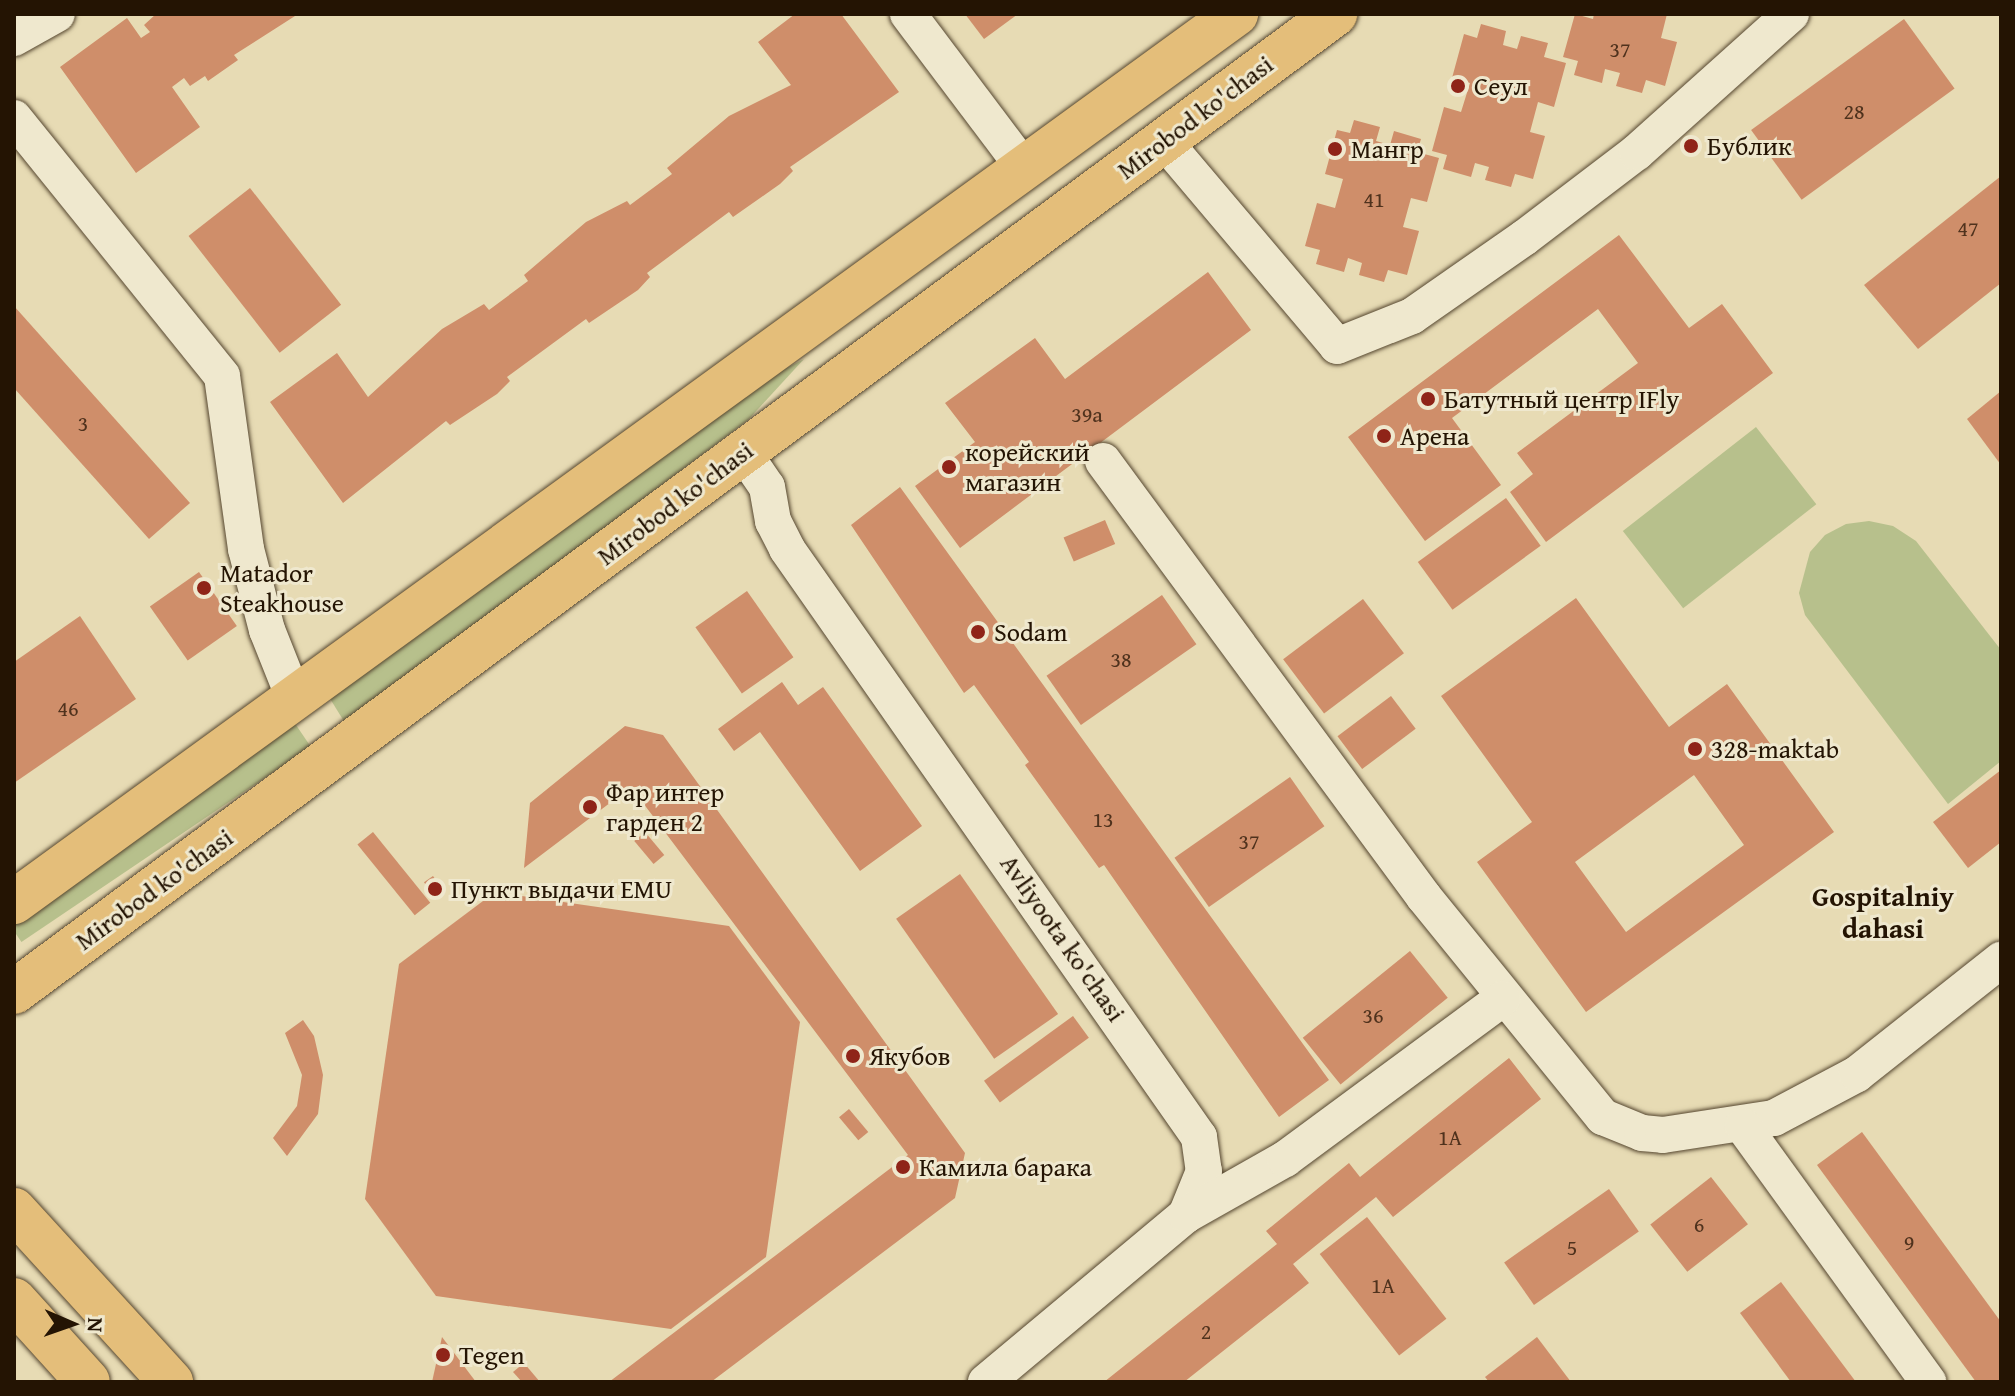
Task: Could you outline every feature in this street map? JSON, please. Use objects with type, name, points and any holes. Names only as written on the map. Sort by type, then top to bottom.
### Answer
[{"type":"main road","points":[[14,902],[1236,14]]},
{"type":"main road","name":"Mirobod ko'chasi","points":[[14,992],[1335,14]]},
{"type":"main road","points":[[947,223],[945,242],[951,259],[965,271],[983,275]]},
{"type":"main road","points":[[14,1210],[171,1382]]},
{"type":"main road","points":[[14,1300],[88,1382]]},
{"type":"street","points":[[14,38],[57,14]]},
{"type":"street","points":[[908,14],[1024,168]]},
{"type":"street","points":[[1164,141],[1337,346],[1412,316],[1524,238],[1637,152],[1791,14]]},
{"type":"street","points":[[14,118],[222,376],[246,549],[267,630],[294,698]]},
{"type":"street","name":"Avliyoota ko'chasi","points":[[743,452],[767,487],[773,521],[787,549],[1196,1126],[1204,1171],[1186,1215],[986,1382]]},
{"type":"street","points":[[1103,461],[1502,999],[1588,1103],[1622,1127],[1663,1135],[1743,1126],[1831,1091],[2001,960]]},
{"type":"street","points":[[1186,1215],[1271,1168],[1502,999]]},
{"type":"street","points":[[1196,1126],[1229,1160],[1249,1169],[1271,1168]]},
{"type":"street","points":[[1743,1126],[1928,1382]]},
{"type":"green space","points":[[804,359],[748,420],[345,723],[329,697],[730,397]]},
{"type":"green space","points":[[1756,427],[1816,504],[1683,608],[1623,531]]},
{"type":"green space","points":[[1869,521],[1893,526],[1916,541],[2001,650],[2001,761],[1948,804],[1805,615],[1799,593],[1810,552],[1825,535],[1846,524]]},
{"type":"green space","points":[[294,722],[311,747],[21,942],[14,931],[14,911]]},
{"type":"building","points":[[156,14],[295,16],[234,55],[238,60],[208,81],[205,76],[190,86],[184,78],[172,87],[200,127],[136,173],[60,67],[127,18],[141,38],[150,32],[144,25]]},
{"type":"building","points":[[795,14],[841,14],[899,92],[790,167],[793,171],[780,184],[733,217],[729,212],[647,273],[650,277],[638,290],[589,323],[586,319],[507,377],[510,381],[497,394],[450,425],[446,421],[343,503],[270,402],[337,353],[368,397],[442,329],[484,304],[489,310],[528,281],[524,275],[586,222],[627,201],[630,205],[672,174],[667,168],[729,116],[791,85],[758,42]]},
{"type":"building","points":[[965,14],[1018,14],[984,39]]},
{"type":"building","points":[[1575,14],[1593,19],[1594,14],[1667,14],[1661,38],[1677,42],[1665,86],[1646,80],[1642,93],[1616,86],[1620,73],[1605,69],[1602,83],[1574,75],[1578,61],[1563,57]]},
{"type":"building","points":[[1904,19],[1955,89],[1802,200],[1751,130]]},
{"type":"building","points":[[1481,24],[1506,31],[1503,45],[1517,49],[1521,36],[1548,43],[1544,57],[1566,63],[1554,107],[1538,102],[1530,132],[1545,136],[1533,179],[1515,174],[1511,187],[1485,180],[1489,167],[1475,163],[1471,177],[1443,169],[1447,155],[1432,151],[1444,107],[1461,112],[1470,83],[1452,78],[1464,34],[1477,38]]},
{"type":"building","points":[[1354,120],[1380,127],[1376,141],[1390,145],[1394,131],[1421,139],[1417,152],[1439,158],[1427,202],[1411,198],[1403,227],[1419,231],[1407,275],[1388,270],[1384,282],[1359,275],[1362,263],[1348,258],[1344,272],[1316,264],[1320,250],[1305,246],[1317,203],[1335,208],[1343,179],[1325,174],[1337,130],[1350,133]]},
{"type":"building","points":[[2001,176],[2001,283],[1918,349],[1864,285]]},
{"type":"building","points":[[250,188],[341,305],[280,353],[189,236]]},
{"type":"building","points":[[1619,235],[1689,328],[1722,304],[1773,373],[1546,542],[1510,492],[1533,474],[1517,453],[1638,363],[1598,309],[1452,418],[1501,485],[1425,541],[1348,437]]},
{"type":"building","points":[[1208,272],[1251,330],[960,548],[915,486],[975,442],[945,403],[1035,338],[1065,379]]},
{"type":"building","points":[[14,306],[190,503],[149,539],[14,388]]},
{"type":"building","points":[[2001,391],[2001,465],[1967,419]]},
{"type":"building","points":[[900,487],[1329,1080],[1279,1117],[1104,865],[1099,868],[1025,765],[1029,762],[974,685],[964,693],[851,525]]},
{"type":"building","points":[[1506,498],[1541,546],[1452,610],[1418,562]]},
{"type":"building","points":[[1105,520],[1115,544],[1074,562],[1064,538]]},
{"type":"building","points":[[199,572],[237,626],[188,660],[150,606]]},
{"type":"building","points":[[747,591],[793,657],[742,693],[695,627]]},
{"type":"building","points":[[1162,595],[1196,644],[1081,725],[1046,676]]},
{"type":"building","points":[[1576,598],[1669,727],[1727,684],[1834,832],[1586,1012],[1477,862],[1532,822],[1441,696]],"holes":[[[1694,775],[1744,845],[1626,932],[1575,862]]]},
{"type":"building","points":[[1363,599],[1404,653],[1324,713],[1283,659]]},
{"type":"building","points":[[80,616],[136,699],[14,783],[14,662]]},
{"type":"building","points":[[782,682],[798,705],[823,687],[922,826],[860,871],[760,732],[734,751],[718,729]]},
{"type":"building","points":[[1391,696],[1416,729],[1362,769],[1337,736]]},
{"type":"building","points":[[625,726],[663,735],[965,1153],[955,1198],[711,1382],[609,1382],[908,1155],[631,787],[524,868],[530,803]]},
{"type":"building","points":[[2001,770],[2001,842],[1968,868],[1933,822]]},
{"type":"building","points":[[1290,777],[1324,826],[1209,907],[1174,858]]},
{"type":"building","points":[[373,832],[430,903],[415,915],[357,845]]},
{"type":"building","points":[[645,832],[664,855],[654,864],[634,841]]},
{"type":"building","points":[[960,874],[1058,1014],[994,1059],[896,919]]},
{"type":"building","points":[[433,876],[445,893],[436,900],[424,882]]},
{"type":"building","points":[[495,892],[729,926],[800,1022],[766,1257],[671,1329],[436,1296],[365,1199],[399,964]]},
{"type":"building","points":[[1410,951],[1448,998],[1341,1084],[1303,1038]]},
{"type":"building","points":[[1073,1016],[1089,1038],[1000,1102],[984,1081]]},
{"type":"building","points":[[303,1020],[314,1036],[323,1075],[318,1114],[287,1156],[273,1138],[297,1106],[302,1075],[285,1033]]},
{"type":"building","points":[[1509,1058],[1541,1099],[1393,1217],[1376,1197],[1293,1264],[1309,1283],[1184,1382],[1104,1382],[1277,1244],[1266,1231],[1349,1163],[1360,1177]]},
{"type":"building","points":[[849,1109],[868,1132],[858,1140],[839,1117]]},
{"type":"building","points":[[1862,1132],[2001,1322],[2001,1382],[1976,1382],[1817,1165]]},
{"type":"building","points":[[1711,1177],[1748,1224],[1687,1272],[1650,1224]]},
{"type":"building","points":[[1609,1189],[1639,1232],[1534,1305],[1504,1262]]},
{"type":"building","points":[[1367,1217],[1446,1319],[1399,1356],[1320,1254]]},
{"type":"building","points":[[1781,1282],[1856,1382],[1791,1382],[1740,1313]]},
{"type":"building","points":[[442,1337],[476,1382],[432,1382]]},
{"type":"building","points":[[1537,1337],[1571,1382],[1489,1382],[1485,1377]]},
{"type":"building","points":[[524,1363],[540,1382],[522,1382],[513,1372]]},
{"type":"place","name":"Сеул","points":[[1458,86]]},
{"type":"place","name":"Бублик","points":[[1691,146]]},
{"type":"place","name":"Мангр","points":[[1335,149]]},
{"type":"place","name":"Батутный центр IFly","points":[[1428,399]]},
{"type":"place","name":"Арена","points":[[1384,436]]},
{"type":"place","name":"корейский магазин","points":[[949,467]]},
{"type":"place","name":"Matador Steakhouse","points":[[204,588]]},
{"type":"place","name":"Sodam","points":[[978,632]]},
{"type":"place","name":"328-maktab","points":[[1695,749]]},
{"type":"place","name":"Фар интер гарден 2","points":[[590,807]]},
{"type":"place","name":"Пункт выдачи EMU","points":[[435,889]]},
{"type":"place","name":"Якубов","points":[[853,1056]]},
{"type":"place","name":"Камила барака","points":[[903,1167]]},
{"type":"place","name":"Tegen","points":[[443,1355]]},
{"type":"district","name":"Gospitalniy dahasi","points":[[1883,912]]}]
